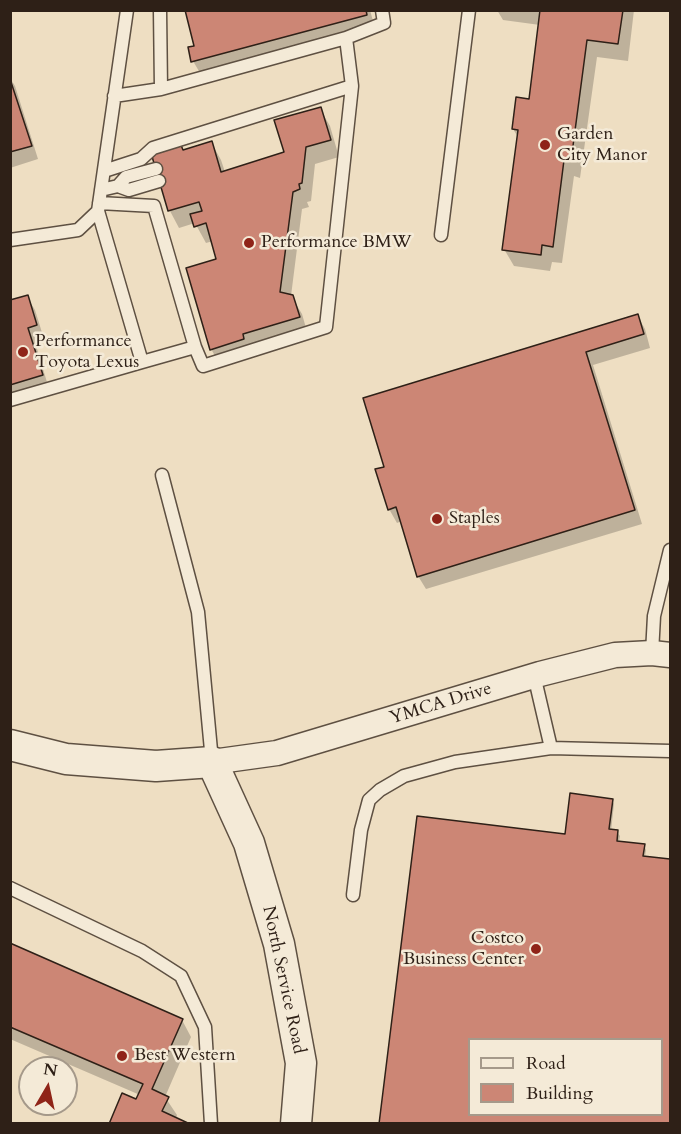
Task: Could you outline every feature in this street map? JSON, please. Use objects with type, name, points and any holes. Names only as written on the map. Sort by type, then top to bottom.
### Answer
[{"type":"street","name":"YMCA Drive","points":[[212,762],[277,753],[534,675],[615,655],[661,654]]},
{"type":"street","points":[[10,745],[66,759],[156,766],[212,762]]},
{"type":"street","name":"North Service Road","points":[[212,762],[249,843],[279,944],[301,1063],[296,1124]]},
{"type":"lane","points":[[127,10],[98,207],[142,362]]},
{"type":"lane","points":[[160,10],[161,89]]},
{"type":"lane","points":[[114,96],[161,89],[346,38],[384,23],[382,10]]},
{"type":"lane","points":[[441,234],[469,10]]},
{"type":"lane","points":[[10,240],[78,230],[98,207],[154,206],[203,366],[326,327],[352,86],[346,38]]},
{"type":"lane","points":[[104,171],[141,159],[153,148],[352,86]]},
{"type":"lane","points":[[101,190],[118,186],[126,177],[158,175]]},
{"type":"lane","points":[[10,400],[195,346]]},
{"type":"lane","points":[[162,476],[198,612],[212,762]]},
{"type":"lane","points":[[661,654],[654,615],[670,550]]},
{"type":"lane","points":[[534,675],[551,748]]},
{"type":"lane","points":[[353,895],[361,830],[369,800],[380,790],[404,776],[455,762],[551,748],[670,752]]},
{"type":"lane","points":[[10,888],[142,951],[181,976],[205,1027],[211,1124]]},
{"type":"building","points":[[185,10],[366,10],[367,15],[191,62],[188,47],[194,46]]},
{"type":"building","name":"Garden City Manor","points":[[540,10],[623,10],[618,44],[587,40],[571,161],[564,160],[553,247],[542,245],[541,255],[502,250],[518,130],[512,129],[516,97],[529,99]]},
{"type":"building","points":[[10,79],[32,146],[10,152]]},
{"type":"building","name":"Performance BMW","points":[[321,107],[331,140],[306,147],[302,183],[299,184],[300,189],[293,192],[280,292],[293,295],[300,317],[243,334],[244,339],[210,350],[186,268],[216,259],[206,223],[194,227],[190,214],[202,211],[199,202],[168,211],[151,153],[181,145],[183,150],[212,141],[221,172],[284,152],[274,120]]},
{"type":"building","name":"Performance Toyota Lexus","points":[[28,295],[37,325],[28,328],[43,375],[10,385],[10,300]]},
{"type":"building","points":[[638,314],[644,334],[586,352],[635,510],[417,577],[396,507],[388,510],[375,469],[384,467],[363,398]]},
{"type":"building","name":"Costco Business Center","points":[[570,793],[613,799],[609,829],[618,830],[617,841],[645,844],[643,856],[670,859],[670,1124],[379,1124],[417,816],[565,834]]},
{"type":"building","name":"Best Western","points":[[10,943],[183,1019],[152,1089],[169,1097],[162,1111],[190,1124],[109,1124],[122,1093],[136,1099],[143,1084],[10,1027]]},
{"type":"place","name":"Garden City Manor","points":[[545,145]]},
{"type":"place","name":"Performance BMW","points":[[249,243]]},
{"type":"place","name":"Performance Toyota Lexus","points":[[23,352]]},
{"type":"place","name":"Staples","points":[[437,519]]},
{"type":"place","name":"Costco Business Center","points":[[536,949]]},
{"type":"place","name":"Best Western","points":[[122,1056]]}]
